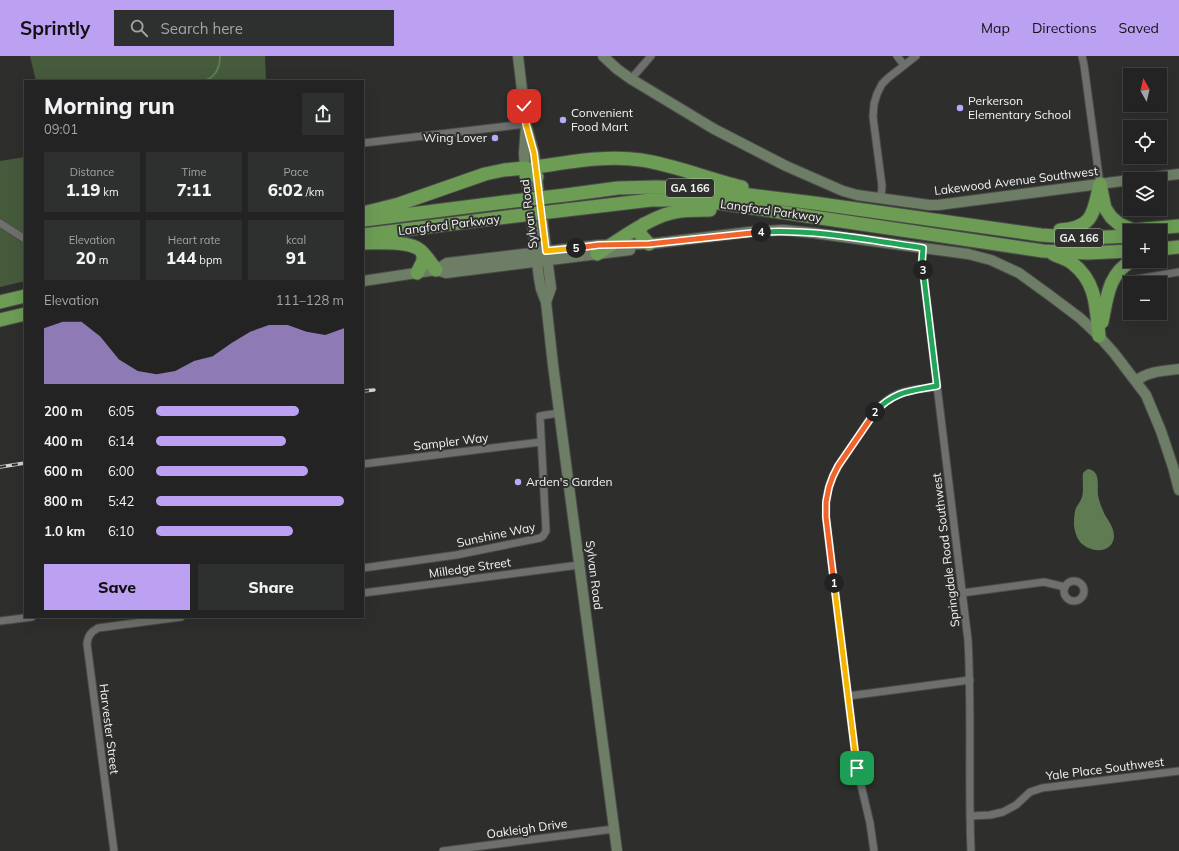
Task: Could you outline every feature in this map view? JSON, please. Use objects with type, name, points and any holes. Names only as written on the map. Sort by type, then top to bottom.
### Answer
[{"type":"highway","points":[[364,213],[399,204],[484,174],[504,170],[531,172],[602,159],[622,158],[667,165],[734,185],[814,203]]},
{"type":"highway","points":[[1100,184],[1105,208],[1111,217],[1119,224],[1133,230],[1179,226]]},
{"type":"highway","points":[[1027,232],[1071,230],[1084,225],[1091,218],[1095,209],[1100,184]]},
{"type":"highway","name":"Langford Parkway","points":[[364,220],[618,188],[679,187],[814,203],[1041,235],[1085,238],[1123,236]]},
{"type":"highway","name":"Langford Parkway","points":[[364,235],[636,202],[672,200],[712,202],[1043,251],[1088,253],[1123,251]]},
{"type":"highway","points":[[597,254],[644,224],[665,215],[689,210],[773,211]]},
{"type":"highway","points":[[644,224],[639,230],[640,234],[649,244]]},
{"type":"highway","points":[[1167,232],[1179,230]]},
{"type":"highway","points":[[364,243],[398,243],[414,246],[419,249],[436,270]]},
{"type":"highway","points":[[1167,248],[1179,247]]},
{"type":"highway","points":[[1043,251],[1071,263],[1080,270],[1088,280],[1094,292],[1096,301],[1099,336]]},
{"type":"highway","points":[[417,273],[423,260],[423,254]]},
{"type":"highway","points":[[1099,336],[1110,283],[1118,271],[1123,267]]},
{"type":"highway","points":[[0,302],[24,296]]},
{"type":"highway","points":[[0,320],[24,314]]},
{"type":"street","name":"Sylvan Road","points":[[518,56],[526,124],[524,154],[531,172],[547,256],[551,288],[546,302]]},
{"type":"street","name":"Lakewood Avenue Southwest","points":[[603,56],[631,79],[714,129],[786,166],[843,191],[857,195],[938,205],[1123,181]]},
{"type":"street","points":[[631,79],[651,56]]},
{"type":"street","points":[[897,56],[904,66]]},
{"type":"street","points":[[881,198],[882,186],[873,116],[874,104],[882,84],[916,56]]},
{"type":"street","points":[[1082,56],[1100,184]]},
{"type":"street","points":[[364,143],[526,124]]},
{"type":"street","name":"Sylvan Road","points":[[531,172],[536,257],[541,289],[546,302],[617,851]]},
{"type":"street","points":[[1167,175],[1179,174]]},
{"type":"street","points":[[0,224],[24,237]]},
{"type":"street","points":[[547,256],[599,245],[649,244],[749,232],[783,230],[968,254],[991,260],[1019,273],[1080,318],[1114,353],[1146,395],[1161,431],[1179,490]]},
{"type":"street","points":[[364,281],[436,270],[446,273],[536,257],[597,254],[638,249],[649,244]]},
{"type":"street","name":"Springdale Road Southwest","points":[[923,248],[922,262],[968,640],[970,680],[971,851]]},
{"type":"street","points":[[1155,276],[1179,272]]},
{"type":"street","points":[[1136,381],[1152,373],[1179,369]]},
{"type":"street","points":[[874,851],[870,823],[857,768],[826,517],[826,502],[829,487],[838,466],[874,414],[882,405],[892,397],[903,392],[937,386]]},
{"type":"street","name":"Sunshine Way","points":[[364,568],[456,555],[543,536],[546,531],[540,416],[560,414]]},
{"type":"street","name":"Sampler Way","points":[[364,464],[541,442]]},
{"type":"street","name":"Milledge Street","points":[[364,593],[579,565]]},
{"type":"street","points":[[962,593],[1044,582],[1064,587]]},
{"type":"street","points":[[0,621],[24,618]]},
{"type":"street","name":"Harvester Street","points":[[114,851],[88,638],[92,632],[98,628],[174,618]]},
{"type":"street","points":[[848,696],[970,680]]},
{"type":"street","name":"Yale Place Southwest","points":[[970,816],[990,815],[1003,812],[1016,805],[1030,792],[1042,788],[1179,771]]},
{"type":"street","name":"Oakleigh Drive","points":[[443,851],[614,829]]},
{"type":"shaded area","points":[[30,56],[265,56],[266,80],[36,80]]},
{"type":"shaded area","points":[[24,157],[24,281],[0,287],[0,161]]},
{"type":"shaded area","points":[[1088,469],[1095,472],[1097,475],[1099,500],[1114,533],[1112,543],[1109,547],[1100,550],[1090,549],[1081,543],[1078,540],[1074,526],[1075,510],[1083,494],[1083,473]]},
{"type":"waterway","points":[[207,80],[218,69],[220,56]]},
{"type":"railway","points":[[364,391],[374,390]]},
{"type":"railway","points":[[0,467],[24,463]]},
{"type":"place","name":"Perkerson Elementary School","points":[[960,108]]},
{"type":"place","name":"Convenient Food Mart","points":[[563,120]]},
{"type":"place","name":"Wing Lover","points":[[495,138]]},
{"type":"place","name":"Arden's Garden","points":[[518,482]]},
{"type":"route","points":[[524,106],[526,124],[534,153],[546,251],[599,245],[649,244],[749,232],[783,230],[923,248],[922,262],[937,386],[903,392],[892,397],[882,405],[874,414],[838,466],[829,487],[826,502],[826,517],[857,768]]}]
